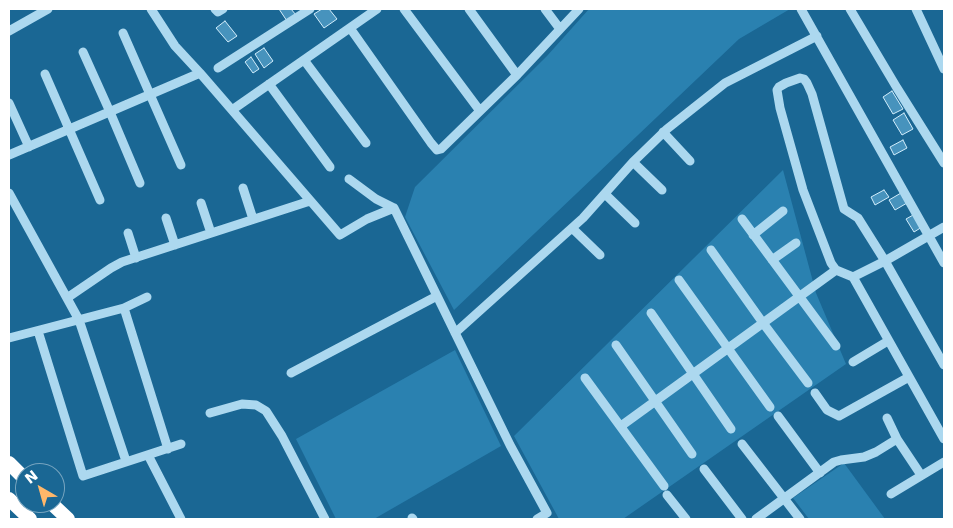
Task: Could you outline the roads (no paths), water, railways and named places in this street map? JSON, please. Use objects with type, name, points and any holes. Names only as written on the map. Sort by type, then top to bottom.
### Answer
[{"type":"highway","points":[[9,499],[30,519]]},
{"type":"street","points":[[9,31],[48,9]]},
{"type":"street","points":[[151,9],[175,46],[340,235],[367,219],[394,208]]},
{"type":"street","points":[[215,9],[218,12],[223,9]]},
{"type":"street","points":[[218,68],[310,9]]},
{"type":"street","points":[[232,110],[377,9]]},
{"type":"street","points":[[404,9],[480,111]]},
{"type":"street","points":[[469,9],[518,75]]},
{"type":"street","points":[[545,9],[560,29]]},
{"type":"street","points":[[350,28],[437,150],[441,149],[518,75],[579,9]]},
{"type":"street","points":[[801,9],[944,263]]},
{"type":"street","points":[[850,9],[944,163]]},
{"type":"street","points":[[916,9],[944,68]]},
{"type":"street","points":[[123,33],[181,165]]},
{"type":"street","points":[[455,333],[572,228],[663,132],[725,83],[816,36]]},
{"type":"street","points":[[83,52],[140,183]]},
{"type":"street","points":[[304,60],[366,143]]},
{"type":"street","points":[[9,156],[200,73]]},
{"type":"street","points":[[45,74],[100,200]]},
{"type":"street","points":[[944,365],[885,261],[858,218],[844,209],[812,94],[807,83],[804,79],[800,78],[780,87],[777,90],[780,108],[803,190],[831,263],[836,270],[853,278],[944,439]]},
{"type":"street","points":[[269,84],[330,167]]},
{"type":"street","points":[[9,103],[28,147]]},
{"type":"street","points":[[663,132],[690,161]]},
{"type":"street","points":[[633,162],[662,190]]},
{"type":"street","points":[[349,179],[394,208],[510,445],[549,516],[537,519]]},
{"type":"street","points":[[243,188],[254,219]]},
{"type":"street","points":[[9,193],[79,320],[126,461]]},
{"type":"street","points":[[605,194],[635,223]]},
{"type":"street","points":[[67,298],[111,268],[136,258],[310,201]]},
{"type":"street","points":[[202,204],[211,233]]},
{"type":"street","points":[[754,235],[783,211]]},
{"type":"street","points":[[166,218],[175,245]]},
{"type":"street","points":[[742,219],[836,346]]},
{"type":"street","points":[[853,278],[944,227]]},
{"type":"street","points":[[572,228],[600,256]]},
{"type":"street","points":[[128,232],[136,258]]},
{"type":"street","points":[[772,260],[796,243]]},
{"type":"street","points":[[711,250],[808,383]]},
{"type":"street","points":[[621,426],[836,270]]},
{"type":"street","points":[[679,280],[770,407]]},
{"type":"street","points":[[291,373],[437,296]]},
{"type":"street","points":[[9,338],[124,308],[147,297]]},
{"type":"street","points":[[124,308],[168,449]]},
{"type":"street","points":[[651,313],[731,429]]},
{"type":"street","points":[[38,330],[83,476],[181,444]]},
{"type":"street","points":[[853,362],[888,341]]},
{"type":"street","points":[[616,345],[692,454]]},
{"type":"street","points":[[815,393],[827,410],[839,416],[909,377]]},
{"type":"street","points":[[585,378],[686,519]]},
{"type":"street","points":[[210,413],[242,404],[256,405],[266,411],[282,436],[325,519]]},
{"type":"street","points":[[778,416],[820,473]]},
{"type":"street","points":[[887,418],[897,439],[921,475]]},
{"type":"street","points":[[756,519],[834,462],[864,458],[897,439]]},
{"type":"street","points":[[742,444],[800,519]]},
{"type":"street","points":[[148,455],[181,519]]},
{"type":"street","points":[[892,494],[944,462]]},
{"type":"street","points":[[704,469],[742,519]]}]
